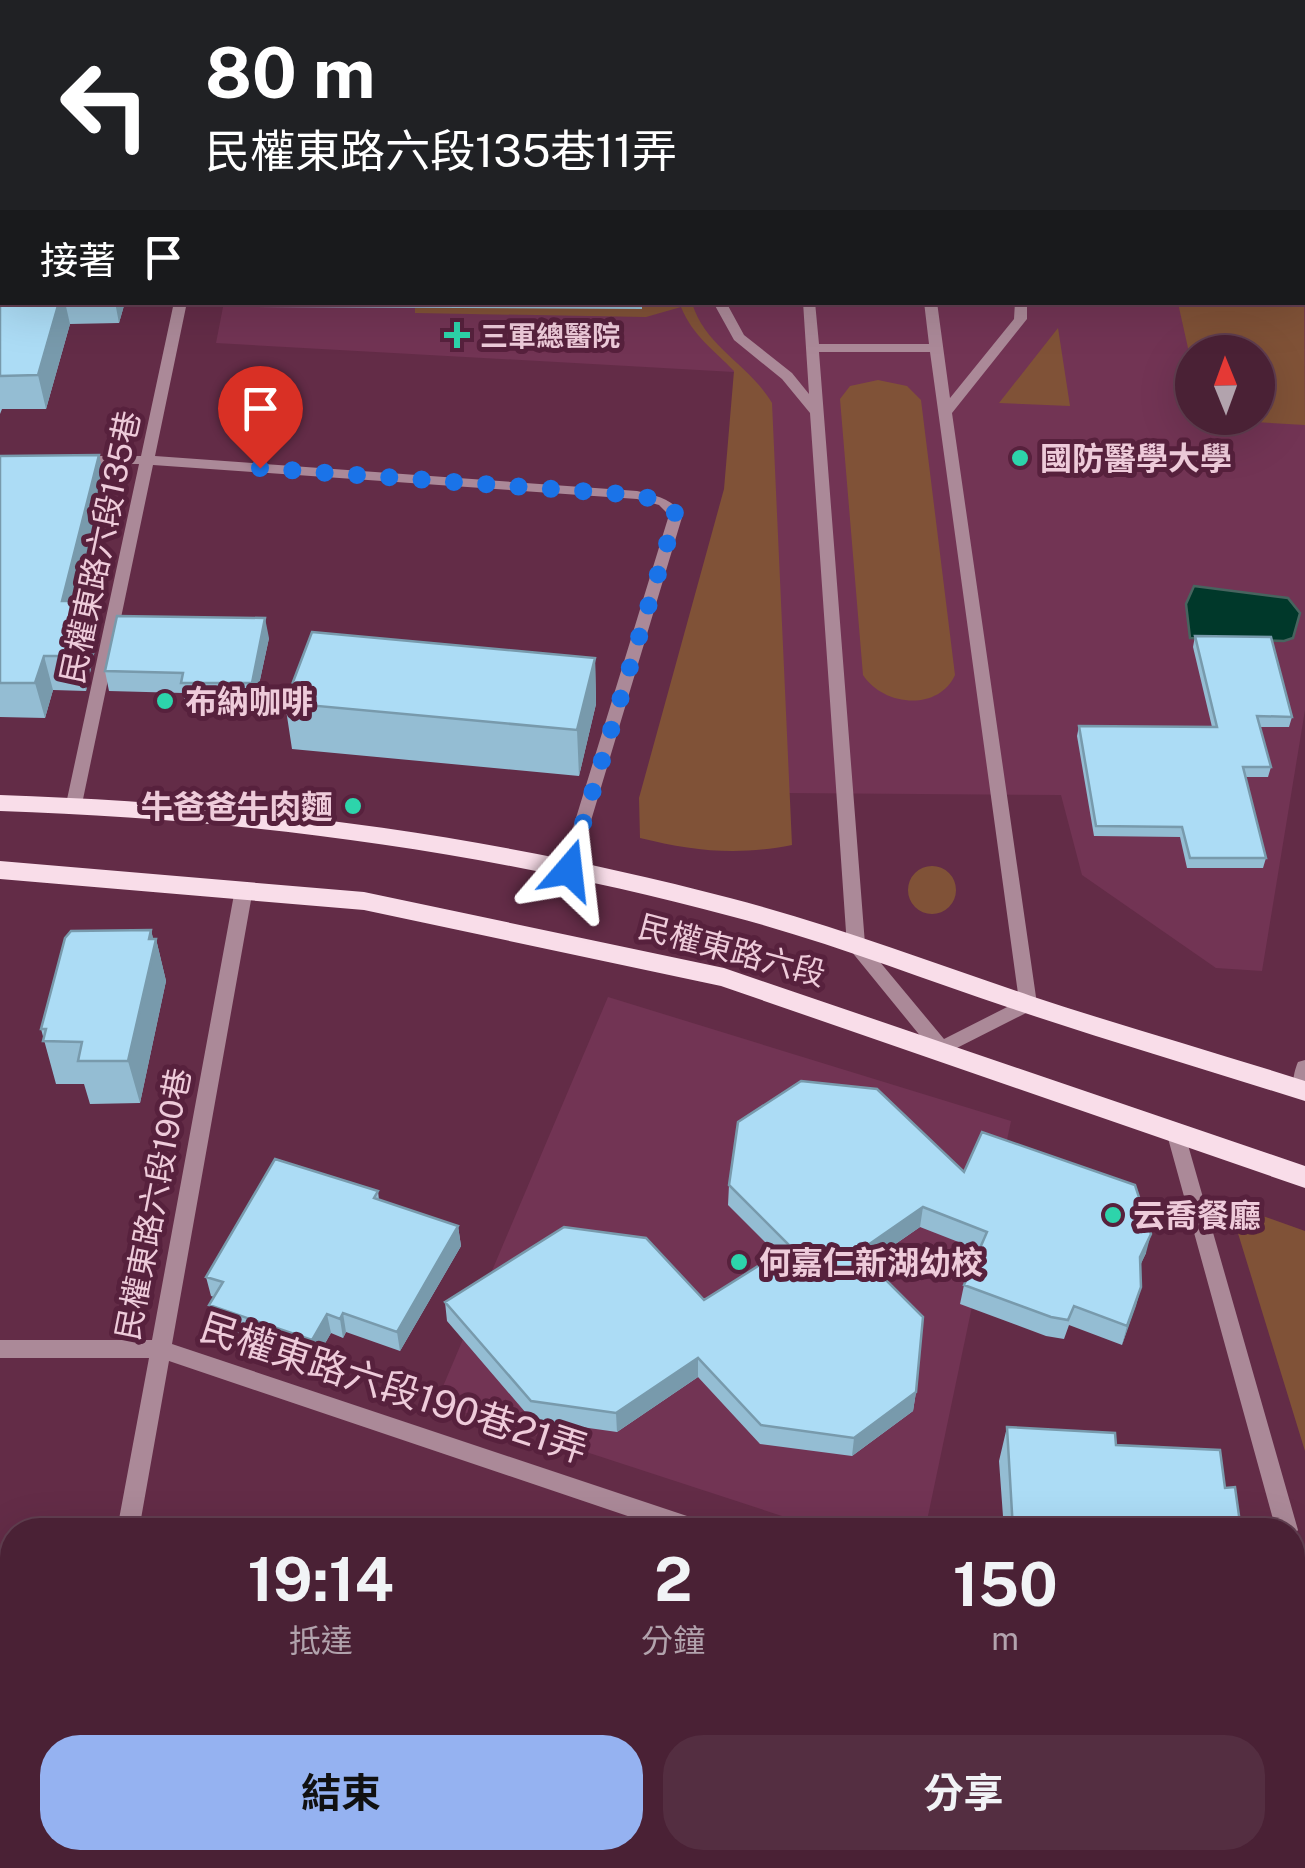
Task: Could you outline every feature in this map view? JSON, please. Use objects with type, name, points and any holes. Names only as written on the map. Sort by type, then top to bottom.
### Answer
[{"type":"main road","name":"民權東路六段","points":[[0,803],[74,804],[331,828],[569,870],[856,946],[1028,1004],[1304,1083]]},
{"type":"main road","name":"民權東路六段","points":[[0,870],[364,901],[724,977],[1305,1177]]},
{"type":"street","name":"民權東路六段135巷","points":[[74,804],[180,305]]},
{"type":"street","points":[[721,305],[740,337],[787,376],[818,412]]},
{"type":"street","points":[[945,413],[1020,319],[1021,305]]},
{"type":"street","points":[[810,307],[856,946],[941,1049],[1028,1004],[931,308]]},
{"type":"street","points":[[812,348],[936,348]]},
{"type":"street","points":[[55,460],[146,460],[637,495],[664,502],[676,514],[569,870]]},
{"type":"street","name":"民權東路六段190巷","points":[[130,1518],[244,889]]},
{"type":"street","points":[[1176,1131],[1284,1518]]},
{"type":"street","name":"民權東路六段190巷21弄","points":[[0,1349],[159,1349],[663,1518]]},
{"type":"shaded area","name":"國防醫學大學","points":[[223,305],[1305,305],[1305,710],[1262,971],[1216,968],[1082,875],[1061,795],[784,793],[731,498],[734,372],[216,343]]},
{"type":"shaded area","points":[[693,305],[707,332],[772,403],[792,845],[715,850],[640,838],[639,798],[724,489],[734,371],[698,334],[681,307],[646,317],[415,313],[415,308]]},
{"type":"shaded area","points":[[1178,305],[1304,305],[1305,425],[1275,423],[1275,335],[1185,335]]},
{"type":"shaded area","points":[[1058,328],[1070,406],[999,403]]},
{"type":"shaded area","points":[[878,380],[907,386],[921,400],[955,675],[947,687],[924,699],[896,698],[883,693],[863,675],[840,399],[850,386]]},
{"type":"shaded area","points":[[1194,586],[1288,598],[1300,613],[1293,638],[1190,638],[1186,604]]},
{"type":"shaded area","points":[[932,866],[949,873],[956,890],[949,907],[932,914],[915,907],[908,890],[915,873]]},
{"type":"shaded area","name":"何嘉仁新湖幼校","points":[[608,997],[1011,1121],[928,1518],[788,1518],[436,1403]]},
{"type":"shaded area","points":[[1229,1204],[1305,1231],[1305,1451]]},
{"type":"building","points":[[0,305],[58,305],[38,375],[0,376]]},
{"type":"building","points":[[99,455],[62,601],[90,601],[78,656],[44,656],[35,683],[0,683],[0,456]]},
{"type":"building","points":[[117,616],[265,618],[252,683],[181,683],[183,673],[105,671]]},
{"type":"building","points":[[312,632],[595,658],[577,730],[285,703]]},
{"type":"building","points":[[1195,636],[1271,637],[1292,717],[1257,716],[1271,767],[1243,767],[1266,858],[1190,858],[1182,827],[1096,826],[1079,726],[1217,727]]},
{"type":"building","points":[[151,930],[149,939],[156,939],[128,1061],[78,1061],[82,1042],[43,1041],[46,1029],[41,1029],[65,938],[71,931]]},
{"type":"building","points":[[801,1081],[877,1089],[964,1172],[982,1132],[1135,1185],[1151,1234],[1140,1257],[1141,1287],[1127,1326],[1074,1306],[1068,1320],[1051,1317],[964,1285],[987,1232],[923,1207],[858,1252],[923,1317],[916,1392],[854,1438],[761,1425],[698,1358],[616,1413],[531,1401],[445,1302],[564,1227],[646,1238],[704,1300],[790,1246],[729,1185],[738,1122]]},
{"type":"building","points":[[275,1159],[378,1191],[374,1198],[458,1226],[397,1332],[343,1313],[340,1319],[327,1314],[312,1340],[209,1305],[223,1282],[206,1277]]},
{"type":"building","points":[[1007,1427],[1115,1433],[1116,1445],[1220,1450],[1225,1488],[1235,1487],[1239,1518],[1012,1518]]},
{"type":"place","name":"三軍總醫院","points":[[457,335]]},
{"type":"place","name":"國防醫學大學","points":[[1020,458]]},
{"type":"place","name":"布納咖啡","points":[[165,701]]},
{"type":"place","name":"牛爸爸牛肉麵","points":[[353,806]]},
{"type":"place","name":"云喬餐廳","points":[[1113,1215]]},
{"type":"place","name":"何嘉仁新湖幼校","points":[[739,1262]]},
{"type":"route","points":[[260,468],[637,495],[664,502],[676,514],[569,870]]}]
